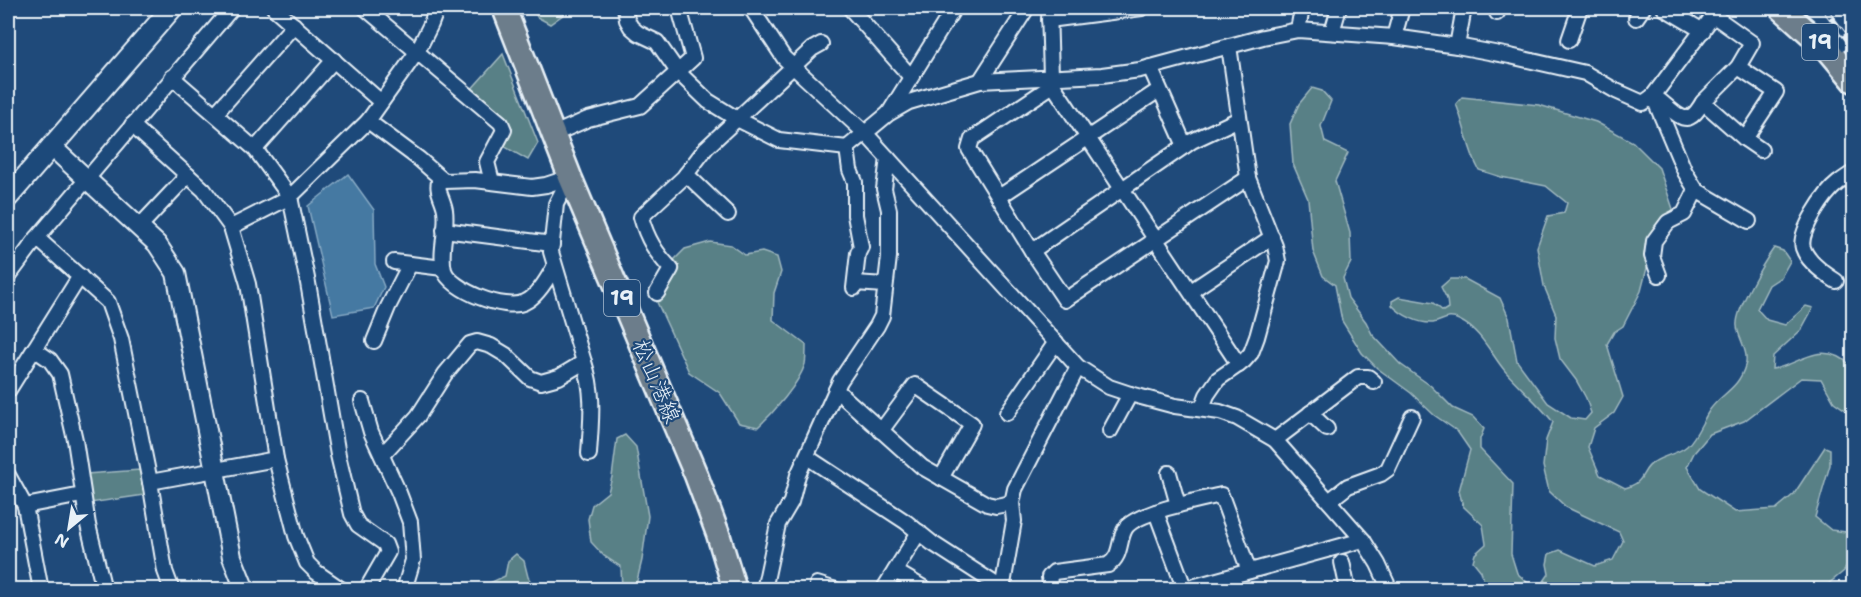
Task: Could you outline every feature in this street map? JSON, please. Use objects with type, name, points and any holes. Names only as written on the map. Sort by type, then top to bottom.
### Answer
[{"type":"main road","points":[[8,197],[172,8]]},
{"type":"main road","name":"松山港線","points":[[504,8],[570,177],[696,475],[718,534],[735,590]]},
{"type":"main road","name":"19","points":[[1781,8],[1829,51],[1854,81]]},
{"type":"street","points":[[8,277],[37,238],[232,8]]},
{"type":"street","points":[[274,8],[381,102]]},
{"type":"street","points":[[365,8],[501,123],[504,130],[487,162],[492,182]]},
{"type":"street","points":[[231,227],[290,197],[368,121],[417,52],[436,8]]},
{"type":"street","points":[[626,8],[627,20],[631,27],[657,42],[678,72],[708,101],[737,119],[779,140],[847,148],[888,114],[909,102],[980,81],[1052,81],[1102,75],[1150,67],[1298,30],[1394,37],[1457,46],[1585,73],[1643,103],[1653,96],[1716,12],[1752,44],[1738,67],[1691,117],[1680,117],[1660,99],[1653,96]]},
{"type":"street","points":[[554,134],[588,119],[640,106],[693,58],[679,8]]},
{"type":"street","points":[[751,8],[784,58],[866,134],[1078,368],[1108,387],[1175,406],[1220,411],[1275,440],[1363,540],[1390,590]]},
{"type":"street","points":[[850,8],[911,77]]},
{"type":"street","points":[[888,114],[953,8]]},
{"type":"street","points":[[980,81],[1027,8]]},
{"type":"street","points":[[1142,8],[1049,14],[1052,81],[1239,364]]},
{"type":"street","points":[[1298,30],[1302,8]]},
{"type":"street","points":[[1332,32],[1339,8]]},
{"type":"street","points":[[1394,37],[1402,8]]},
{"type":"street","points":[[1457,46],[1464,8]]},
{"type":"street","points":[[1569,40],[1580,8]]},
{"type":"street","points":[[1664,8],[1703,31]]},
{"type":"street","points":[[216,113],[294,25]]},
{"type":"street","points":[[1829,51],[1854,36]]},
{"type":"street","points":[[657,293],[671,269],[657,254],[646,236],[641,217],[686,174],[706,148],[812,49],[821,44]]},
{"type":"street","points":[[1202,408],[1207,395],[1218,379],[1251,353],[1278,261],[1272,237],[1248,178],[1229,46]]},
{"type":"street","points":[[255,148],[334,60]]},
{"type":"street","points":[[1150,67],[1185,146]]},
{"type":"street","points":[[1738,67],[1776,92],[1745,139]]},
{"type":"street","points":[[172,77],[255,148],[290,197],[308,283],[338,455],[352,514],[358,525],[385,544],[388,552],[366,590]]},
{"type":"street","points":[[1052,81],[972,139],[969,149],[1065,300],[1248,178]]},
{"type":"street","points":[[999,197],[1159,90]]},
{"type":"street","points":[[1653,96],[1685,172],[1696,190],[1749,221]]},
{"type":"street","points":[[1703,102],[1761,150]]},
{"type":"street","points":[[1032,250],[1185,146],[1239,119]]},
{"type":"street","points":[[368,121],[419,159],[440,178],[451,182],[475,180],[531,187],[570,177]]},
{"type":"street","points":[[132,125],[204,190],[231,227],[248,284],[276,459],[301,552],[316,572],[342,590]]},
{"type":"street","points":[[51,146],[157,244],[169,261],[179,284],[232,557],[245,590]]},
{"type":"street","points":[[847,148],[850,170],[855,182],[855,215],[861,247],[858,252],[854,286],[885,285]]},
{"type":"street","points":[[764,590],[778,524],[791,502],[795,484],[840,381],[880,321],[890,222],[884,178],[888,158]]},
{"type":"street","points":[[1836,280],[1826,275],[1806,255],[1802,246],[1803,231],[1836,184],[1853,173]]},
{"type":"street","points":[[686,174],[728,214]]},
{"type":"street","points":[[139,227],[188,175]]},
{"type":"street","points":[[570,177],[555,204],[551,252],[591,382],[589,454]]},
{"type":"street","points":[[440,178],[438,189],[445,209],[443,268],[448,278],[483,299],[501,305],[517,305],[528,301],[554,267]]},
{"type":"street","points":[[1659,275],[1652,256],[1654,241],[1668,222],[1684,214],[1696,190]]},
{"type":"street","points":[[444,230],[552,244]]},
{"type":"street","points":[[1191,291],[1272,237]]},
{"type":"street","points":[[37,238],[108,302],[121,339],[150,482],[165,571],[172,590]]},
{"type":"street","points":[[394,262],[443,268]]},
{"type":"street","points":[[374,341],[376,324],[410,264]]},
{"type":"street","points":[[8,391],[80,276]]},
{"type":"street","points":[[382,455],[418,416],[445,374],[470,344],[477,342],[490,346],[506,355],[530,378],[541,382],[559,377],[584,362]]},
{"type":"street","points":[[1006,413],[1056,342]]},
{"type":"street","points":[[34,349],[50,360],[60,374],[75,440],[82,495],[104,590]]},
{"type":"street","points":[[807,457],[1003,589],[1014,521],[1012,503],[1015,489],[1078,368]]},
{"type":"street","points":[[1275,440],[1358,377],[1368,377],[1374,382]]},
{"type":"street","points":[[881,431],[915,385],[972,424],[941,478]]},
{"type":"street","points":[[836,390],[922,467],[987,504],[996,506],[1012,503]]},
{"type":"street","points":[[1110,431],[1130,393]]},
{"type":"street","points":[[362,401],[371,432],[410,522],[413,560],[404,590]]},
{"type":"street","points":[[1310,413],[1327,429]]},
{"type":"street","points":[[1329,501],[1347,486],[1381,474],[1388,469],[1412,417]]},
{"type":"street","points":[[150,482],[276,459]]},
{"type":"street","points":[[1169,473],[1178,505]]},
{"type":"street","points":[[8,475],[25,506],[40,590]]},
{"type":"street","points":[[25,506],[82,495]]},
{"type":"street","points":[[1051,590],[1049,578],[1054,572],[1108,565],[1115,561],[1126,528],[1132,522],[1178,505],[1221,495],[1249,572]]},
{"type":"street","points":[[1156,512],[1184,589],[1363,540]]},
{"type":"street","points":[[883,590],[919,532]]},
{"type":"street","points":[[1342,562],[1348,590]]},
{"type":"street","points":[[895,571],[927,590]]},
{"type":"street","points":[[817,584],[836,590]]},
{"type":"green space","points":[[533,8],[578,8],[567,12],[550,24],[537,17]]},
{"type":"green space","points":[[503,54],[538,143],[528,160],[500,144],[509,126],[469,92]]},
{"type":"green space","points":[[1312,88],[1322,91],[1331,101],[1321,126],[1325,142],[1348,153],[1335,181],[1350,233],[1351,262],[1343,278],[1348,298],[1372,334],[1400,364],[1431,386],[1453,408],[1473,417],[1484,429],[1480,439],[1480,449],[1513,484],[1511,554],[1517,573],[1530,585],[1542,584],[1549,574],[1547,564],[1549,554],[1560,550],[1595,566],[1613,560],[1623,541],[1619,532],[1566,507],[1549,491],[1543,466],[1546,440],[1553,422],[1505,371],[1474,330],[1452,318],[1433,323],[1416,320],[1392,305],[1392,301],[1399,297],[1433,303],[1443,311],[1448,308],[1447,299],[1441,287],[1450,279],[1465,279],[1500,298],[1509,318],[1517,361],[1548,403],[1571,418],[1585,420],[1591,413],[1576,380],[1560,359],[1555,338],[1556,315],[1544,286],[1537,247],[1548,216],[1564,213],[1567,203],[1546,186],[1479,170],[1456,104],[1462,97],[1539,105],[1596,122],[1633,142],[1659,168],[1673,209],[1653,245],[1641,291],[1623,326],[1614,332],[1607,344],[1623,397],[1614,413],[1594,428],[1588,447],[1600,475],[1625,488],[1637,483],[1654,462],[1687,446],[1709,411],[1738,381],[1746,361],[1737,326],[1741,309],[1757,275],[1774,248],[1783,251],[1790,261],[1781,277],[1769,285],[1757,309],[1767,320],[1785,325],[1806,306],[1813,308],[1801,330],[1773,356],[1772,369],[1820,353],[1841,358],[1853,366],[1853,415],[1834,402],[1821,379],[1801,378],[1744,421],[1710,434],[1694,453],[1687,467],[1700,489],[1735,512],[1776,509],[1794,494],[1825,447],[1830,449],[1830,465],[1815,517],[1831,530],[1853,533],[1853,554],[1844,571],[1822,589],[1486,589],[1481,571],[1473,561],[1475,554],[1486,544],[1483,525],[1463,506],[1459,491],[1470,450],[1457,431],[1434,415],[1362,353],[1342,321],[1335,285],[1323,276],[1313,251],[1308,199],[1293,164],[1290,124],[1299,104]]},
{"type":"green space","points":[[710,242],[731,245],[745,255],[762,252],[777,257],[781,272],[774,293],[773,320],[806,345],[802,372],[778,406],[758,427],[739,423],[720,393],[689,372],[656,300],[670,264],[685,249]]},
{"type":"green space","points":[[625,435],[636,447],[648,516],[642,560],[635,589],[622,589],[621,567],[604,556],[591,542],[588,519],[592,505],[608,492],[617,439]]},
{"type":"green space","points":[[140,470],[144,495],[90,503],[86,474]]},
{"type":"green space","points":[[516,554],[524,561],[528,577],[535,589],[477,589],[505,576],[508,561]]},
{"type":"water","points":[[348,174],[374,210],[375,264],[384,287],[374,308],[333,315],[308,206]]},
{"type":"railway","points":[[1824,8],[1854,48]]}]
